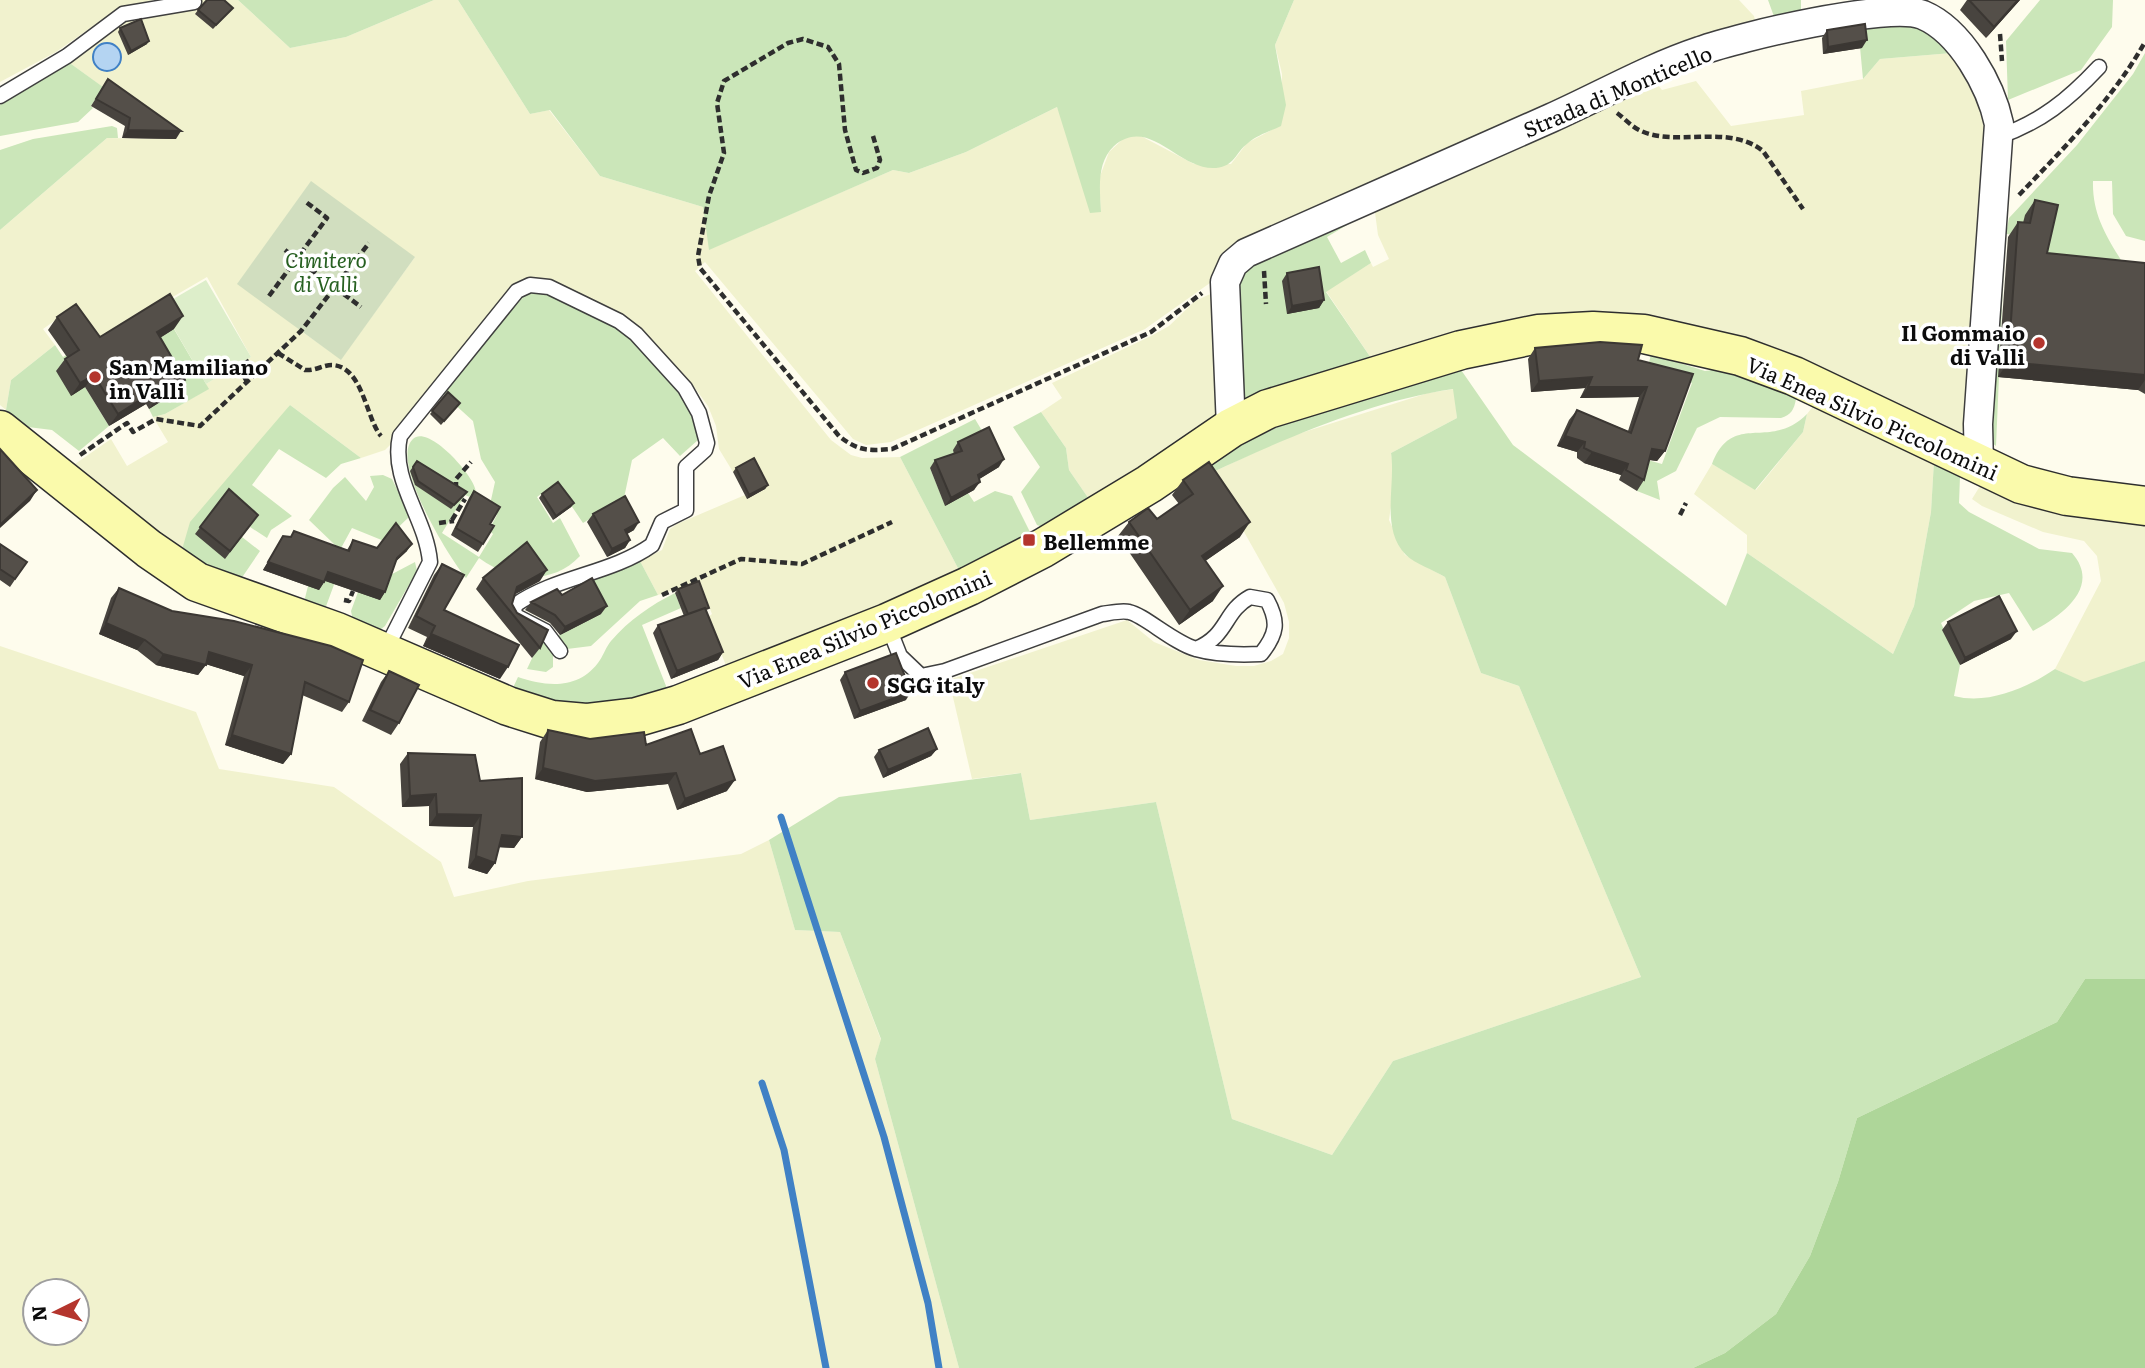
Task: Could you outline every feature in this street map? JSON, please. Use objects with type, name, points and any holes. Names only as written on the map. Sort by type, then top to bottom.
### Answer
[{"type":"main road","name":"Via Enea Silvio Piccolomini","points":[[0,430],[189,578],[384,652],[508,706],[552,720],[586,723],[626,719],[666,709],[887,623],[969,586],[1043,548],[1149,484],[1231,428],[1256,415],[1306,396],[1473,347],[1551,332],[1617,331],[1699,345],[1773,368],[1979,466],[2050,492],[2145,506]]},
{"type":"street","name":"Strada di Monticello","points":[[1225,282],[1233,264],[1246,253],[1701,51],[1810,24],[1888,10],[1923,15],[1942,28],[1970,58],[1993,96],[1999,124],[1978,424],[1979,466]]},
{"type":"street","points":[[1225,282],[1231,428]]},
{"type":"lane","points":[[0,96],[67,56],[122,14],[194,2]]},
{"type":"lane","points":[[1998,138],[2020,130],[2067,101],[2099,67]]},
{"type":"lane","points":[[384,652],[430,562],[418,516],[400,477],[396,454],[400,436],[517,292],[530,285],[549,287],[619,321],[636,334],[685,388],[699,413],[707,443],[705,450],[686,467],[686,510],[662,522],[652,545],[645,551],[558,582],[515,605],[514,615],[545,631],[560,651]]},
{"type":"lane","points":[[887,623],[900,656],[921,676],[945,671],[1102,614],[1130,612],[1162,634],[1196,649],[1237,655],[1261,654],[1275,637],[1276,617],[1267,600],[1250,597],[1239,603],[1215,641],[1196,649]]},
{"type":"path","points":[[2000,34],[2001,46]]},
{"type":"path","points":[[873,136],[880,160],[877,168],[863,173],[856,170],[845,130],[839,64],[828,47],[803,39],[788,43],[724,81],[717,103],[724,153],[709,196],[698,257],[699,268],[839,436],[856,449],[866,452],[892,449],[904,444],[1151,331],[1194,297],[1225,282]]},
{"type":"path","points":[[1992,224],[2071,141],[2131,68],[2145,42]]},
{"type":"path","points":[[1597,97],[1639,130],[1654,135],[1707,136],[1755,145],[1763,151],[1803,209]]},
{"type":"path","points":[[269,296],[327,218],[306,202]]},
{"type":"path","points":[[76,457],[127,423],[133,432],[156,419],[200,426],[301,331],[369,243]]},
{"type":"path","points":[[285,250],[361,307]]},
{"type":"path","points":[[1265,288],[1266,304]]},
{"type":"path","points":[[278,354],[305,370],[331,365],[340,367],[352,377],[369,408],[376,431],[382,438],[400,436]]},
{"type":"path","points":[[246,360],[255,374]]},
{"type":"path","points":[[238,365],[247,382]]},
{"type":"path","points":[[457,494],[456,479],[471,462]]},
{"type":"path","points":[[450,489],[466,499],[452,521]]},
{"type":"path","points":[[1680,515],[1686,503]]},
{"type":"path","points":[[662,595],[741,559],[802,564],[892,522]]},
{"type":"path","points":[[345,600],[349,601],[353,591]]},
{"type":"green space","points":[[0,0],[154,0],[119,8],[56,52],[0,82]]},
{"type":"green space","points":[[165,0],[238,0],[290,48],[346,37],[434,0],[458,0],[530,114],[549,110],[600,176],[703,207],[710,249],[893,170],[909,173],[966,152],[1057,107],[1101,212],[1099,179],[1109,152],[1124,138],[1139,135],[1194,164],[1231,164],[1247,143],[1281,125],[1282,74],[1275,45],[1294,0],[1739,0],[1754,16],[1757,30],[1217,278],[1145,329],[891,442],[866,445],[853,439],[705,262],[695,271],[831,440],[851,455],[862,458],[900,457],[960,572],[727,668],[707,618],[712,614],[699,582],[658,595],[640,561],[662,550],[670,529],[677,524],[745,495],[747,499],[765,489],[751,463],[733,472],[719,449],[716,426],[708,406],[689,380],[639,327],[549,281],[529,277],[515,283],[402,422],[394,441],[385,450],[361,458],[290,405],[181,553],[75,464],[111,439],[127,466],[168,442],[153,417],[165,414],[208,389],[206,384],[251,357],[207,277],[90,345],[67,312],[43,329],[55,345],[11,380],[6,410],[0,405],[0,230],[107,138],[174,139],[67,61],[114,27]],"holes":[[[415,257],[341,359],[301,331]]]},
{"type":"green space","points":[[238,0],[434,0],[346,37],[290,48]]},
{"type":"green space","points":[[458,0],[1294,0],[1275,45],[1286,105],[1281,126],[1252,140],[1227,165],[1216,168],[1202,167],[1152,140],[1127,138],[1114,146],[1104,160],[1100,177],[1101,212],[1090,213],[1057,107],[966,152],[909,173],[893,170],[709,250],[703,207],[600,176],[550,110],[530,114]]},
{"type":"green space","points":[[1768,0],[1801,0],[1801,11],[1797,17],[1776,22]]},
{"type":"green space","points":[[2040,0],[2113,0],[2112,27],[2081,70],[2008,100],[2006,41]]},
{"type":"green space","points":[[1922,25],[1952,53],[1880,59],[1863,79],[1858,26]]},
{"type":"green space","points":[[1952,53],[1986,106],[1969,429],[1953,435],[1748,340],[1373,361],[1326,291],[1371,263],[1373,267],[1389,259],[1378,235],[1374,205],[1654,80],[1662,90],[1696,81],[1731,126],[1804,115],[1801,91],[1863,79],[1880,59]]},
{"type":"green space","points":[[2145,53],[2145,241],[2126,236],[2113,214],[2112,181],[2093,181],[2098,216],[2126,268],[2037,261],[2038,237],[2006,234],[2009,218],[2077,145],[2133,74]]},
{"type":"green space","points":[[67,61],[103,87],[91,106],[93,108],[78,122],[0,136],[0,105]]},
{"type":"green space","points":[[112,126],[117,128],[118,138],[107,138],[0,230],[0,150],[33,139]]},
{"type":"green space","name":"Cimitero di Valli","points":[[311,181],[415,257],[341,360],[237,284]]},
{"type":"green space","points":[[1352,213],[1352,222],[1327,237],[1341,263],[1365,250],[1371,263],[1326,292],[1373,361],[1236,408],[1234,311],[1240,310],[1240,295],[1235,295],[1236,269]]},
{"type":"green space","points":[[2005,237],[1996,446],[1991,442]]},
{"type":"green space","points":[[206,280],[251,357],[206,384],[161,306]]},
{"type":"green space","points":[[535,290],[543,290],[600,317],[629,336],[655,362],[679,393],[695,426],[698,440],[680,456],[663,438],[632,460],[624,498],[583,523],[556,483],[537,497],[553,523],[560,518],[580,556],[569,566],[544,576],[531,577],[504,572],[479,558],[466,578],[424,510],[409,467],[408,451],[413,439],[420,436],[429,439],[450,454],[468,475],[476,492],[472,498],[465,495],[442,533],[479,557],[493,534],[489,530],[497,515],[489,509],[495,482],[481,459],[473,421],[441,392],[522,298]]},
{"type":"green space","points":[[1217,291],[1223,415],[1091,502],[1069,470],[1066,448],[1041,412],[1062,398],[1052,383],[1169,326],[1195,301]]},
{"type":"green space","points":[[174,329],[209,389],[165,414],[153,417],[149,409],[176,392],[148,345]]},
{"type":"green space","points":[[87,342],[85,387],[109,426],[79,451],[52,430],[28,427],[6,410],[11,380],[55,345],[63,357]]},
{"type":"green space","points":[[1651,354],[1705,371],[1722,369],[1791,391],[1796,399],[1794,406],[1790,414],[1781,418],[1720,417],[1697,428],[1676,471],[1657,481],[1660,500],[1637,491],[1644,459],[1662,464],[1692,383],[1648,367]]},
{"type":"green space","points":[[1459,367],[1513,445],[1726,606],[1747,553],[1893,654],[1914,606],[1931,512],[1934,461],[1960,477],[1959,503],[1969,512],[2039,549],[2072,553],[2080,565],[2080,589],[2066,609],[2033,631],[2009,593],[1974,601],[1941,623],[1960,665],[1954,696],[1980,698],[2007,693],[2055,669],[2084,682],[2145,661],[2145,979],[2085,979],[2057,1022],[1857,1118],[1838,1182],[1810,1256],[1776,1314],[1725,1353],[1693,1368],[959,1368],[875,1059],[881,1039],[840,932],[795,930],[769,840],[839,797],[1021,773],[1030,820],[1156,802],[1232,1119],[1332,1155],[1393,1061],[1641,977],[1519,686],[1481,673],[1445,577],[1406,555],[1393,533],[1391,453],[1457,418],[1453,389],[1391,402],[1329,422],[1211,473],[1199,465],[1280,426]]},
{"type":"green space","points":[[1454,389],[1457,418],[1391,453],[1395,477],[1389,520],[1405,555],[1445,577],[1481,673],[1519,686],[1641,977],[1393,1061],[1332,1155],[1232,1119],[1156,802],[1030,820],[1021,773],[972,779],[949,680],[1127,620],[1154,642],[1199,660],[1236,666],[1254,666],[1271,661],[1283,654],[1289,638],[1289,622],[1284,603],[1211,473],[1285,438],[1428,393]]},
{"type":"green space","points":[[290,405],[361,458],[341,464],[326,478],[279,449],[252,485],[292,516],[271,530],[267,538],[250,527],[252,523],[225,559],[242,537],[260,551],[243,576],[236,580],[181,553],[190,522]]},
{"type":"green space","points":[[1814,405],[1934,461],[1931,512],[1914,606],[1893,654],[1747,553],[1747,535],[1694,494],[1712,464],[1756,490],[1803,432],[1807,414]]},
{"type":"green space","points":[[1041,412],[1066,448],[1069,470],[1091,502],[1045,528],[1037,525],[1021,492],[1040,467],[1013,427]]},
{"type":"green space","points":[[1807,414],[1803,432],[1755,490],[1712,464],[1730,439],[1741,434],[1779,430],[1793,425]]},
{"type":"green space","points":[[975,419],[984,434],[957,459],[930,468],[945,505],[968,493],[974,502],[995,491],[1012,496],[1030,532],[1029,536],[960,572],[900,457]]},
{"type":"green space","points":[[383,475],[392,479],[410,516],[384,541],[352,528],[340,550],[345,555],[325,609],[304,602],[308,586],[335,545],[309,520],[333,488],[345,477],[366,501],[374,487],[370,476]]},
{"type":"green space","points":[[1980,486],[2006,495],[2145,522],[2145,661],[2084,683],[2055,669],[2101,581],[2097,556],[2084,541],[2043,532],[1982,506],[1972,499]]},
{"type":"green space","points":[[640,561],[658,595],[640,601],[591,646],[567,649],[557,636],[601,614],[584,580]]},
{"type":"green space","points":[[415,562],[417,571],[385,626],[380,630],[353,621],[351,611],[358,592]]},
{"type":"green space","points":[[675,593],[681,608],[642,625],[668,691],[627,700],[590,704],[552,701],[511,692],[518,677],[540,683],[562,684],[583,677],[592,670],[611,641],[625,626]]},
{"type":"green space","points":[[543,635],[553,650],[553,667],[546,672],[527,669]]},
{"type":"green space","points":[[0,646],[196,712],[219,769],[334,787],[441,862],[454,897],[528,881],[741,854],[769,840],[795,930],[840,932],[881,1040],[875,1059],[959,1368],[0,1368]]},
{"type":"green space","points":[[2085,979],[2145,979],[2145,1368],[1693,1368],[1725,1353],[1776,1314],[1810,1256],[1838,1182],[1857,1118],[2057,1022]]},
{"type":"water","points":[[107,43],[117,47],[121,57],[117,67],[107,71],[97,67],[93,57],[97,47]]},
{"type":"building","points":[[207,0],[224,0],[233,8],[216,25],[198,10]]},
{"type":"building","points":[[1969,0],[2018,0],[1994,27]]},
{"type":"building","points":[[141,19],[149,41],[131,51],[120,28]]},
{"type":"building","points":[[1865,24],[1867,40],[1828,47],[1827,30]]},
{"type":"building","points":[[108,79],[181,131],[128,130],[130,118],[96,99]]},
{"type":"building","points":[[2035,200],[2058,205],[2047,253],[2145,263],[2145,375],[2008,362],[2018,222],[2030,223]]},
{"type":"building","points":[[1319,267],[1324,300],[1292,306],[1287,273]]},
{"type":"building","points":[[170,294],[183,316],[157,332],[185,380],[158,396],[154,391],[118,414],[94,375],[80,383],[65,359],[79,350],[57,317],[76,304],[100,337]]},
{"type":"building","points":[[1600,342],[1642,345],[1638,360],[1693,374],[1665,451],[1652,449],[1644,480],[1626,470],[1628,464],[1592,452],[1584,448],[1585,442],[1565,436],[1577,410],[1631,433],[1647,387],[1588,387],[1592,377],[1539,381],[1535,348]]},
{"type":"building","points":[[448,392],[460,403],[444,421],[432,411]]},
{"type":"building","points":[[989,427],[1004,459],[978,475],[980,482],[951,498],[935,460],[962,451],[958,442]]},
{"type":"building","points":[[0,449],[37,490],[0,525]]},
{"type":"building","points":[[754,458],[768,485],[749,495],[736,468]]},
{"type":"building","points":[[417,461],[467,492],[454,505],[418,481],[413,467]]},
{"type":"building","points":[[1209,462],[1250,522],[1202,556],[1223,586],[1190,610],[1129,522],[1148,508],[1157,519],[1193,494],[1183,480]]},
{"type":"building","points":[[558,482],[574,503],[556,516],[542,494]]},
{"type":"building","points":[[229,489],[258,515],[230,551],[200,527]]},
{"type":"building","points":[[474,491],[500,507],[490,524],[494,526],[483,544],[456,528]]},
{"type":"building","points":[[625,496],[639,522],[625,530],[630,540],[612,549],[593,514]]},
{"type":"building","points":[[396,523],[412,544],[397,558],[385,592],[328,572],[324,582],[268,562],[283,536],[291,537],[294,531],[349,551],[353,540],[377,548]]},
{"type":"building","points":[[527,542],[547,570],[517,587],[512,604],[517,613],[548,630],[540,648],[483,578]]},
{"type":"building","points":[[0,544],[27,562],[15,579],[0,569]]},
{"type":"building","points":[[442,564],[464,575],[444,610],[519,645],[508,667],[431,634],[435,626],[416,616]]},
{"type":"building","points":[[592,578],[607,606],[565,627],[555,615],[531,602],[557,589],[562,595]]},
{"type":"building","points":[[699,581],[709,608],[688,614],[678,589]]},
{"type":"building","points":[[119,588],[172,611],[234,621],[331,646],[363,660],[349,702],[305,682],[291,754],[232,735],[252,665],[209,652],[206,665],[163,654],[145,640],[106,623]]},
{"type":"building","points":[[1999,596],[2017,631],[1965,658],[1948,622]]},
{"type":"building","points":[[705,608],[723,652],[677,671],[658,625]]},
{"type":"building","points":[[896,653],[911,692],[860,711],[845,672]]},
{"type":"building","points":[[389,671],[419,685],[399,723],[370,710]]},
{"type":"building","points":[[928,728],[937,749],[888,770],[879,750]]},
{"type":"building","points":[[691,729],[700,754],[723,746],[735,780],[685,799],[676,773],[595,781],[543,768],[548,730],[590,739],[644,732],[646,745]]},
{"type":"building","points":[[408,753],[475,755],[480,781],[522,778],[522,837],[502,835],[495,863],[476,856],[481,815],[437,814],[436,794],[410,796]]},
{"type":"waterway","points":[[781,817],[884,1137],[928,1303],[939,1368]]},
{"type":"waterway","points":[[762,1083],[784,1150],[826,1368]]},
{"type":"place","name":"Il Gommaio di Valli","points":[[2039,343]]},
{"type":"place","name":"San Mamiliano in Valli","points":[[95,377]]},
{"type":"place","name":"Bellemme","points":[[1029,540]]},
{"type":"place","name":"SGG italy","points":[[873,683]]}]
